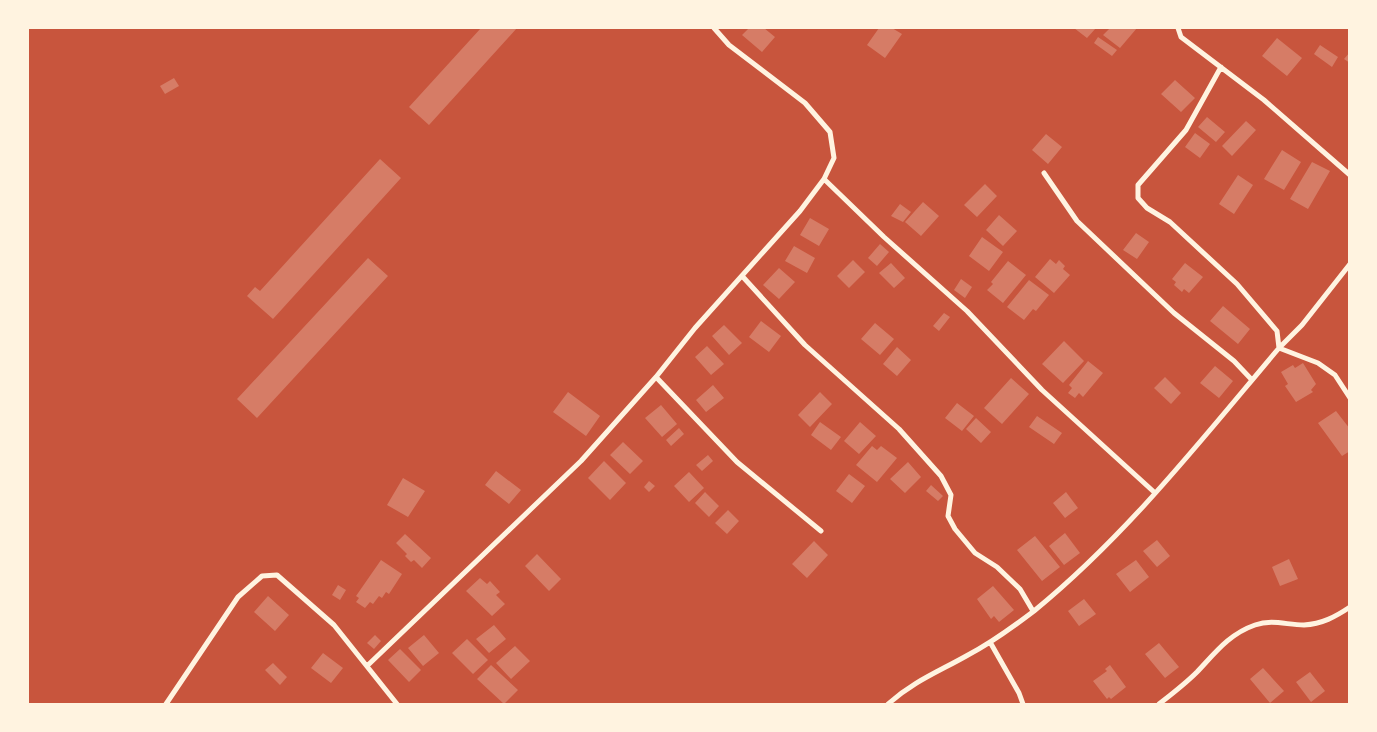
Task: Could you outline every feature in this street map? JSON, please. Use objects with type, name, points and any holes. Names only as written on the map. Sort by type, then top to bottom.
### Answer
[{"type":"street","points":[[367,666],[580,461],[656,377],[695,328],[743,277],[800,211],[824,179],[834,158],[830,132],[805,103],[729,45],[714,28]]},
{"type":"street","points":[[1178,28],[1181,36],[1264,100],[1350,175]]},
{"type":"street","points":[[1221,67],[1186,130],[1138,185],[1138,198],[1147,208],[1170,222],[1237,284],[1276,330],[1279,348]]},
{"type":"street","points":[[1044,173],[1077,221],[1174,313],[1234,361],[1252,380]]},
{"type":"street","points":[[824,179],[884,237],[968,311],[1042,390],[1154,492]]},
{"type":"street","points":[[888,704],[908,686],[990,642],[1075,577],[1154,492],[1279,348],[1302,325],[1350,264]]},
{"type":"street","points":[[743,277],[805,345],[898,429],[941,476],[950,495],[948,516],[955,529],[975,553],[997,567],[1020,589],[1033,611]]},
{"type":"street","points":[[1279,348],[1324,367],[1335,375],[1350,398]]},
{"type":"street","points":[[656,377],[736,462],[822,531]]},
{"type":"street","points":[[166,704],[238,597],[262,576],[277,575],[334,625],[397,704]]},
{"type":"street","points":[[1159,704],[1195,674],[1220,646],[1235,634],[1256,624],[1274,622],[1304,625],[1327,621],[1350,607]]},
{"type":"street","points":[[990,642],[1019,693],[1023,704]]},
{"type":"building","points":[[481,28],[517,28],[429,125],[409,107]]},
{"type":"building","points":[[749,28],[764,28],[775,37],[762,52],[742,35]]},
{"type":"building","points":[[879,28],[892,28],[902,34],[885,58],[867,45]]},
{"type":"building","points":[[1074,28],[1096,28],[1087,38]]},
{"type":"building","points":[[1110,28],[1137,28],[1120,48],[1103,35]]},
{"type":"building","points":[[1098,37],[1117,50],[1112,56],[1094,43]]},
{"type":"building","points":[[1277,38],[1302,58],[1287,76],[1262,56]]},
{"type":"building","points":[[1320,45],[1338,57],[1332,67],[1314,54]]},
{"type":"building","points":[[1350,52],[1350,63],[1344,59]]},
{"type":"building","points":[[174,78],[179,86],[165,94],[160,86]]},
{"type":"building","points":[[1175,80],[1195,98],[1181,112],[1161,94]]},
{"type":"building","points":[[1207,117],[1225,132],[1216,142],[1198,127]]},
{"type":"building","points":[[1246,121],[1256,130],[1232,156],[1222,146]]},
{"type":"building","points":[[1195,133],[1210,144],[1200,158],[1185,147]]},
{"type":"building","points":[[1046,134],[1062,147],[1048,164],[1032,150]]},
{"type":"building","points":[[1282,150],[1301,162],[1284,190],[1264,179]]},
{"type":"building","points":[[380,159],[401,178],[273,319],[247,296],[255,287],[260,291]]},
{"type":"building","points":[[1312,162],[1330,171],[1308,209],[1290,199]]},
{"type":"building","points":[[1238,175],[1253,185],[1234,214],[1219,204]]},
{"type":"building","points":[[985,184],[997,196],[977,217],[964,205]]},
{"type":"building","points":[[923,202],[939,216],[921,236],[905,222]]},
{"type":"building","points":[[900,204],[911,212],[903,222],[891,216]]},
{"type":"building","points":[[999,215],[1017,231],[1003,246],[986,230]]},
{"type":"building","points":[[810,218],[829,229],[819,246],[800,235]]},
{"type":"building","points":[[1136,233],[1149,242],[1137,259],[1123,250]]},
{"type":"building","points":[[982,237],[1003,252],[989,271],[969,256]]},
{"type":"building","points":[[880,244],[889,252],[877,266],[868,258]]},
{"type":"building","points":[[794,246],[815,258],[807,273],[785,261]]},
{"type":"building","points":[[368,258],[388,276],[257,418],[237,399]]},
{"type":"building","points":[[1050,259],[1056,264],[1059,260],[1065,266],[1063,269],[1070,275],[1054,293],[1035,277]]},
{"type":"building","points":[[853,260],[865,272],[849,288],[837,276]]},
{"type":"building","points":[[1008,261],[1026,275],[1003,303],[987,290]]},
{"type":"building","points":[[891,263],[905,278],[894,288],[879,273]]},
{"type":"building","points":[[1185,263],[1203,277],[1189,293],[1184,289],[1182,292],[1174,285],[1176,282],[1172,279]]},
{"type":"building","points":[[779,268],[795,282],[779,299],[763,285]]},
{"type":"building","points":[[961,279],[972,287],[965,298],[954,290]]},
{"type":"building","points":[[1029,280],[1049,295],[1036,311],[1033,309],[1024,320],[1007,307]]},
{"type":"building","points":[[1223,306],[1250,329],[1238,344],[1210,321]]},
{"type":"building","points":[[944,313],[950,317],[939,331],[933,326]]},
{"type":"building","points":[[761,321],[781,336],[769,352],[749,337]]},
{"type":"building","points":[[875,323],[894,339],[880,355],[861,339]]},
{"type":"building","points":[[724,325],[742,343],[729,355],[712,336]]},
{"type":"building","points":[[1064,341],[1084,361],[1063,383],[1042,364]]},
{"type":"building","points":[[707,346],[724,364],[711,375],[695,357]]},
{"type":"building","points":[[897,347],[911,360],[897,376],[883,364]]},
{"type":"building","points":[[1088,361],[1103,373],[1083,397],[1079,393],[1075,398],[1068,393],[1072,388],[1069,385]]},
{"type":"building","points":[[1303,363],[1316,384],[1311,390],[1313,392],[1296,402],[1285,386],[1288,384],[1281,372],[1293,365],[1295,368]]},
{"type":"building","points":[[1215,366],[1233,381],[1219,398],[1200,383]]},
{"type":"building","points":[[1165,377],[1181,393],[1171,404],[1154,388]]},
{"type":"building","points":[[1011,378],[1029,394],[1002,424],[984,408]]},
{"type":"building","points":[[713,385],[724,398],[706,412],[696,400]]},
{"type":"building","points":[[568,392],[600,416],[586,436],[553,412]]},
{"type":"building","points":[[820,392],[832,404],[810,427],[798,415]]},
{"type":"building","points":[[957,403],[974,416],[962,431],[945,418]]},
{"type":"building","points":[[661,405],[677,424],[662,437],[645,418]]},
{"type":"building","points":[[1336,411],[1350,429],[1350,451],[1342,456],[1318,423]]},
{"type":"building","points":[[1037,416],[1062,433],[1054,444],[1029,427]]},
{"type":"building","points":[[976,418],[991,432],[981,443],[966,429]]},
{"type":"building","points":[[820,422],[841,437],[831,450],[811,435]]},
{"type":"building","points":[[860,422],[876,436],[859,454],[844,441]]},
{"type":"building","points":[[679,428],[684,434],[671,446],[666,440]]},
{"type":"building","points":[[623,442],[643,461],[630,474],[610,455]]},
{"type":"building","points":[[872,446],[877,450],[881,446],[897,458],[877,482],[856,465]]},
{"type":"building","points":[[708,455],[713,461],[702,471],[696,465]]},
{"type":"building","points":[[604,461],[626,483],[610,500],[588,478]]},
{"type":"building","points":[[908,462],[921,477],[905,493],[890,479]]},
{"type":"building","points":[[496,471],[521,490],[509,504],[485,485]]},
{"type":"building","points":[[689,472],[704,488],[689,502],[674,486]]},
{"type":"building","points":[[849,474],[865,486],[852,503],[836,491]]},
{"type":"building","points":[[403,478],[425,491],[408,517],[387,505]]},
{"type":"building","points":[[649,481],[655,486],[649,492],[644,487]]},
{"type":"building","points":[[931,485],[943,496],[938,501],[926,491]]},
{"type":"building","points":[[705,492],[719,506],[709,517],[695,503]]},
{"type":"building","points":[[1066,492],[1078,508],[1065,518],[1053,503]]},
{"type":"building","points":[[728,510],[739,521],[727,534],[715,523]]},
{"type":"building","points":[[1065,533],[1080,553],[1064,565],[1049,546]]},
{"type":"building","points":[[405,534],[431,558],[422,568],[414,560],[411,562],[405,556],[407,554],[396,543]]},
{"type":"building","points":[[1035,536],[1060,567],[1042,581],[1017,550]]},
{"type":"building","points":[[1157,540],[1170,556],[1157,567],[1143,551]]},
{"type":"building","points":[[814,541],[828,555],[807,578],[792,564]]},
{"type":"building","points":[[537,554],[561,579],[549,591],[525,566]]},
{"type":"building","points":[[1289,559],[1298,579],[1280,586],[1272,567]]},
{"type":"building","points":[[381,560],[402,574],[389,594],[386,592],[382,598],[379,596],[373,604],[370,602],[365,608],[356,602],[359,598],[356,596]]},
{"type":"building","points":[[1136,560],[1149,577],[1130,592],[1116,574]]},
{"type":"building","points":[[480,578],[487,584],[490,581],[500,592],[496,595],[505,604],[492,616],[466,591]]},
{"type":"building","points":[[338,585],[346,590],[340,600],[332,595]]},
{"type":"building","points":[[993,586],[1014,610],[999,622],[994,616],[991,619],[977,599]]},
{"type":"building","points":[[268,596],[289,615],[275,631],[254,612]]},
{"type":"building","points":[[1084,599],[1096,614],[1079,626],[1068,611]]},
{"type":"building","points":[[494,625],[506,639],[489,653],[476,639]]},
{"type":"building","points":[[375,635],[381,641],[374,649],[367,643]]},
{"type":"building","points":[[424,635],[439,653],[423,666],[408,648]]},
{"type":"building","points":[[467,639],[488,660],[473,674],[452,653]]},
{"type":"building","points":[[1159,643],[1179,667],[1165,678],[1145,654]]},
{"type":"building","points":[[515,646],[530,661],[511,679],[496,663]]},
{"type":"building","points":[[400,649],[421,670],[409,682],[388,660]]},
{"type":"building","points":[[323,653],[343,668],[331,683],[311,668]]},
{"type":"building","points":[[273,663],[287,677],[280,685],[265,670]]},
{"type":"building","points":[[491,665],[518,690],[504,704],[477,679]]},
{"type":"building","points":[[1110,665],[1126,687],[1111,699],[1109,697],[1107,699],[1093,681],[1107,671],[1105,669]]},
{"type":"building","points":[[1263,668],[1284,691],[1270,703],[1250,679]]},
{"type":"building","points":[[1310,672],[1325,691],[1311,702],[1296,682]]}]
